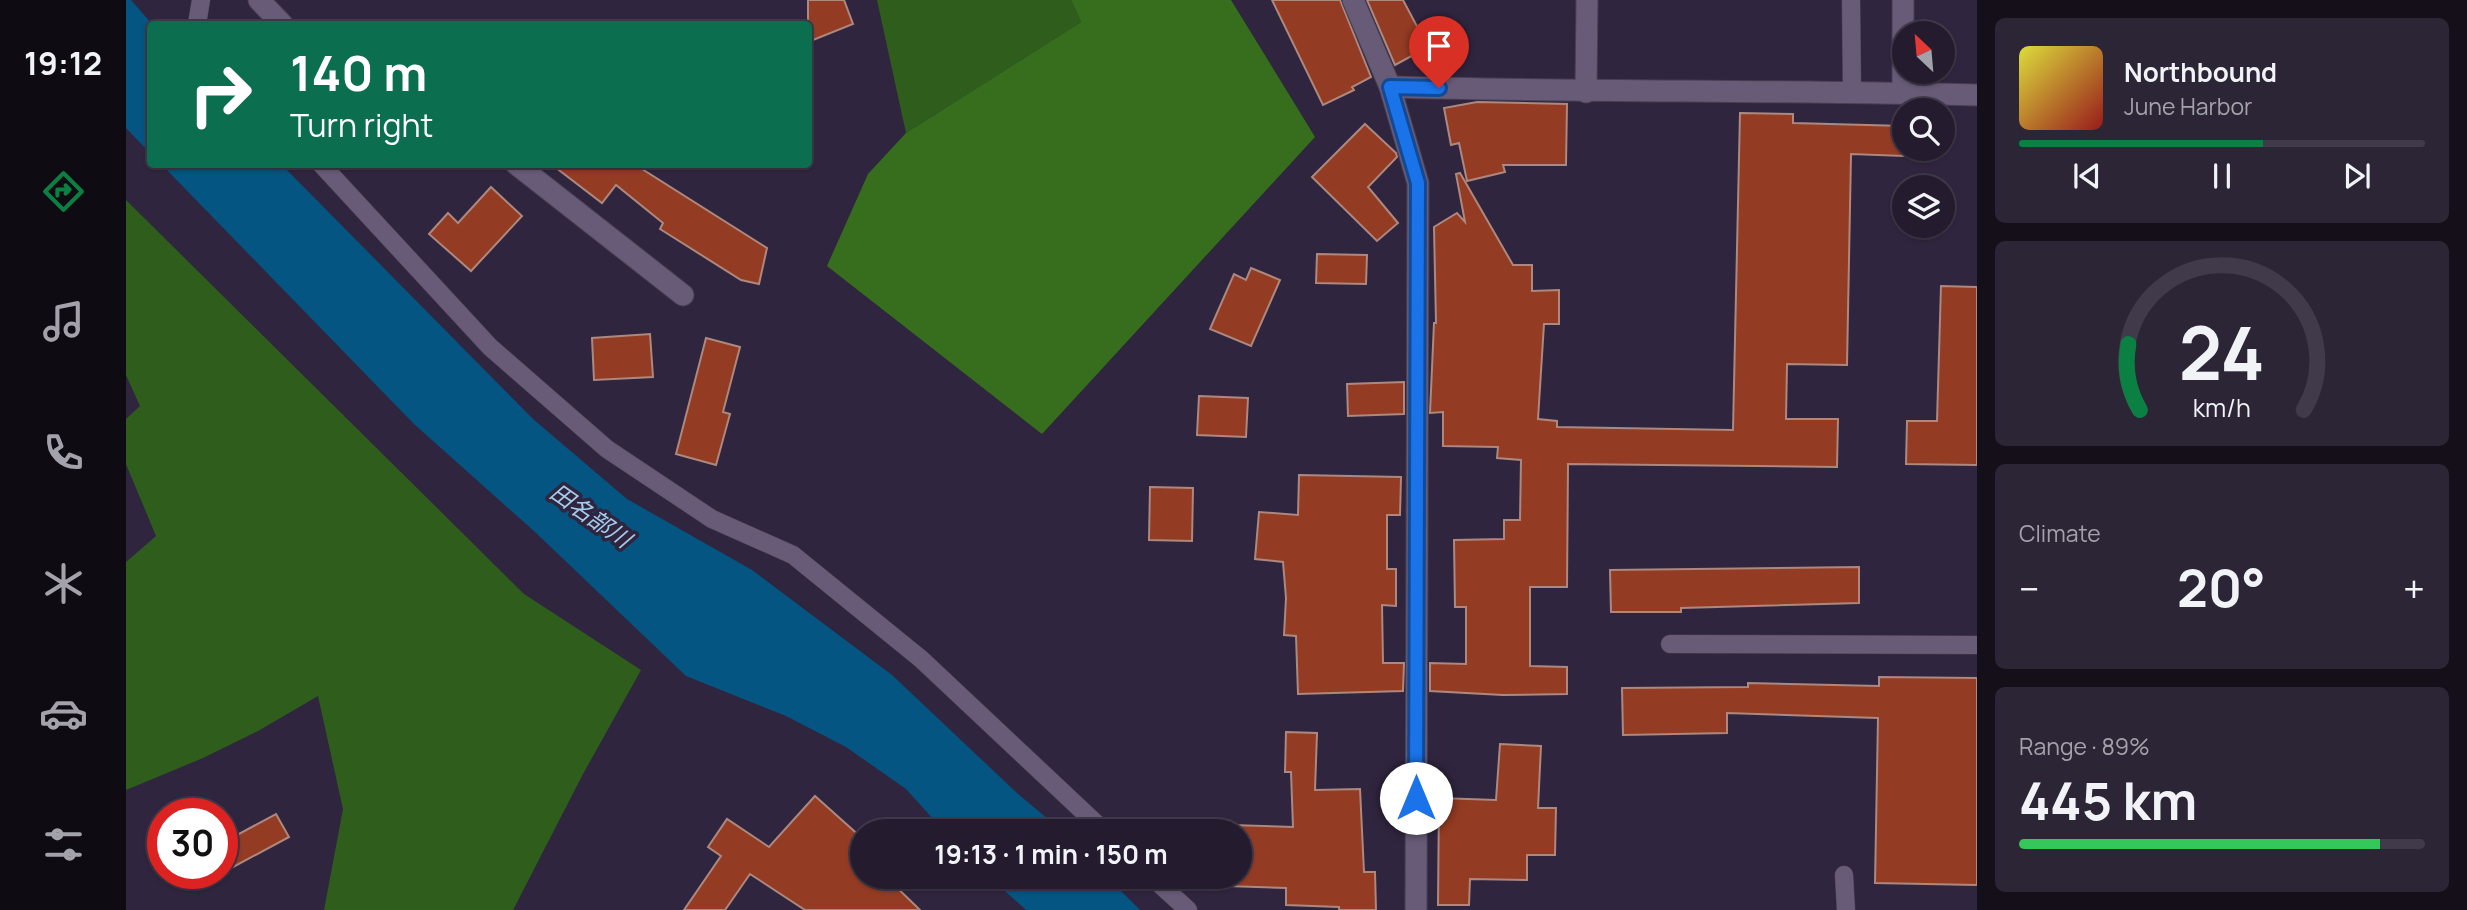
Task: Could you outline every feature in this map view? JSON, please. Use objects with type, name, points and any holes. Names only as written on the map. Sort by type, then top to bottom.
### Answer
[{"type":"street","points":[[259,0],[279,21]]},
{"type":"street","points":[[1353,0],[1390,87],[1418,183],[1416,910]]},
{"type":"street","points":[[1586,92],[1587,0]]},
{"type":"street","points":[[1903,0],[1903,93]]},
{"type":"street","points":[[1390,87],[1586,92],[1852,91],[1977,95]]},
{"type":"street","points":[[521,168],[683,295]]},
{"type":"lane","points":[[198,21],[201,0]]},
{"type":"lane","points":[[1851,0],[1852,91]]},
{"type":"lane","points":[[325,168],[490,347],[607,450],[712,519],[793,555],[920,659],[1091,819]]},
{"type":"lane","points":[[1670,644],[1977,645]]},
{"type":"lane","points":[[1844,875],[1846,910]]},
{"type":"lane","points":[[1165,889],[1188,910]]},
{"type":"green space","points":[[877,0],[1071,0],[1081,22],[906,133]]},
{"type":"green space","points":[[1071,0],[1231,0],[1315,137],[1042,434],[827,266],[868,174],[906,133],[1081,22]]},
{"type":"green space","points":[[126,200],[524,594],[641,670],[583,774],[513,910],[324,910],[343,809],[318,696],[258,731],[203,758],[126,790],[126,562],[156,536],[126,464],[126,419],[140,406],[126,375]]},
{"type":"water","points":[[126,0],[131,0],[149,21],[147,21],[147,150],[126,128]]},
{"type":"water","name":"田名部川","points":[[165,168],[285,168],[533,419],[627,499],[752,570],[892,675],[1048,819],[933,819],[906,789],[846,747],[786,716],[686,676],[535,532],[414,424]]},
{"type":"water","points":[[1002,889],[1119,889],[1140,910],[1026,910]]},
{"type":"building","points":[[808,0],[844,0],[853,24],[812,40],[812,21],[808,21]]},
{"type":"building","points":[[1272,0],[1340,0],[1371,77],[1352,87],[1354,90],[1323,105]]},
{"type":"building","points":[[1367,0],[1403,0],[1428,47],[1395,65]]},
{"type":"building","points":[[1477,102],[1567,104],[1566,165],[1503,165],[1505,172],[1467,181],[1459,143],[1451,145],[1444,108]]},
{"type":"building","points":[[1740,113],[1793,114],[1793,123],[1892,126],[1892,156],[1851,154],[1847,365],[1787,364],[1786,419],[1838,419],[1837,467],[1568,464],[1567,587],[1530,587],[1530,666],[1567,667],[1567,694],[1503,695],[1430,691],[1430,663],[1466,664],[1466,607],[1455,607],[1454,540],[1504,539],[1504,520],[1520,520],[1521,460],[1497,458],[1498,447],[1443,446],[1443,412],[1430,413],[1436,323],[1434,227],[1457,213],[1465,222],[1456,174],[1460,173],[1513,265],[1532,265],[1532,291],[1559,290],[1559,324],[1544,324],[1538,419],[1557,421],[1557,427],[1733,430]]},
{"type":"building","points":[[1365,124],[1397,157],[1368,187],[1398,223],[1377,241],[1312,177]]},
{"type":"building","points":[[556,168],[640,168],[767,248],[759,284],[741,280],[660,229],[663,223],[616,185],[602,203]]},
{"type":"building","points":[[491,187],[522,216],[471,271],[429,234],[448,213],[458,223]]},
{"type":"building","points":[[1317,254],[1367,255],[1366,284],[1316,283]]},
{"type":"building","points":[[1251,268],[1280,280],[1251,346],[1210,329],[1234,274],[1246,280]]},
{"type":"building","points":[[1941,286],[1977,287],[1977,465],[1906,464],[1907,421],[1937,421]]},
{"type":"building","points":[[650,334],[653,377],[594,380],[592,338]]},
{"type":"building","points":[[706,338],[740,347],[723,412],[730,414],[716,465],[676,454]]},
{"type":"building","points":[[1404,382],[1404,414],[1348,416],[1347,384]]},
{"type":"building","points":[[1199,396],[1248,398],[1246,437],[1197,435]]},
{"type":"building","points":[[1299,475],[1401,477],[1400,515],[1387,515],[1387,569],[1396,569],[1396,606],[1382,605],[1383,663],[1404,663],[1403,691],[1298,694],[1296,636],[1284,635],[1286,598],[1283,562],[1255,559],[1259,512],[1298,515]]},
{"type":"building","points":[[1150,487],[1193,488],[1192,541],[1149,540]]},
{"type":"building","points":[[1859,567],[1859,603],[1681,608],[1681,612],[1611,612],[1610,570]]},
{"type":"building","points":[[1879,677],[1977,678],[1977,885],[1875,883],[1878,718],[1727,713],[1727,733],[1623,735],[1622,688],[1748,687],[1748,683],[1879,686]]},
{"type":"building","points":[[1286,732],[1317,733],[1315,790],[1360,789],[1364,872],[1375,872],[1376,910],[1286,905],[1286,888],[1252,887],[1252,826],[1293,827],[1291,772],[1285,772]]},
{"type":"building","points":[[1500,744],[1541,746],[1538,808],[1556,808],[1555,855],[1527,855],[1527,880],[1470,879],[1469,905],[1438,905],[1439,798],[1496,800]]},
{"type":"building","points":[[815,796],[850,827],[850,889],[898,889],[920,910],[805,910],[750,874],[725,910],[684,910],[721,856],[708,847],[727,819],[769,847]]},
{"type":"building","points":[[276,814],[289,837],[238,864],[238,834]]},
{"type":"route","points":[[1416,798],[1418,183],[1390,87],[1439,88]]}]
